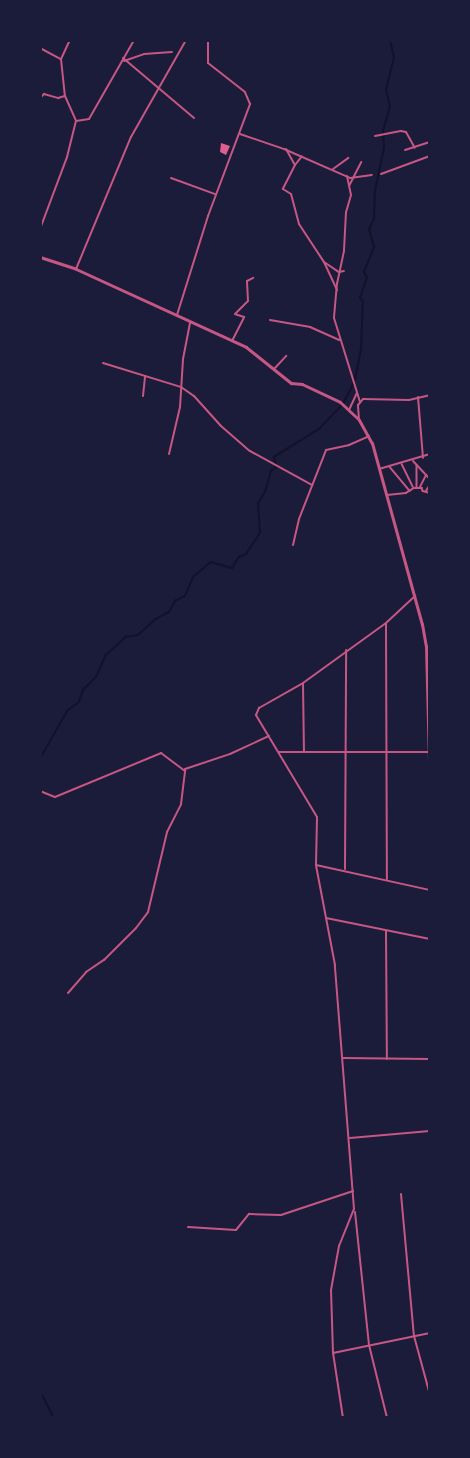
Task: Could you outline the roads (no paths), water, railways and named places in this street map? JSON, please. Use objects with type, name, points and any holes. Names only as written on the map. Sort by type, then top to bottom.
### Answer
[{"type":"street","points":[[40,229],[68,157],[76,121],[65,96],[61,60],[70,40]]},
{"type":"street","points":[[76,121],[89,119],[134,40]]},
{"type":"street","points":[[76,269],[131,137],[186,40]]},
{"type":"street","points":[[177,315],[216,194],[240,134],[249,99],[208,63],[208,40]]},
{"type":"street","points":[[40,48],[61,60]]},
{"type":"street","points":[[124,60],[144,54],[172,52]]},
{"type":"street","points":[[124,60],[194,118]]},
{"type":"street","points":[[40,98],[44,94],[58,98],[65,96]]},
{"type":"street","points":[[375,136],[406,132],[414,148]]},
{"type":"street","points":[[240,134],[286,149],[355,179],[372,175]]},
{"type":"street","points":[[405,150],[429,142]]},
{"type":"street","points":[[286,149],[295,165]]},
{"type":"street","points":[[303,156],[295,165],[283,189],[291,194],[299,224],[338,287]]},
{"type":"street","points":[[381,174],[429,156]]},
{"type":"street","points":[[333,169],[348,159]]},
{"type":"street","points":[[349,186],[355,179],[361,162]]},
{"type":"street","points":[[347,176],[351,195],[346,212],[344,251],[339,272],[334,318],[360,402],[359,420]]},
{"type":"street","points":[[171,178],[216,194]]},
{"type":"street","points":[[40,257],[76,269],[246,347],[291,382],[302,384],[349,410],[359,420],[369,436],[379,469],[415,596],[426,646],[429,802]]},
{"type":"street","points":[[324,262],[339,272],[344,271]]},
{"type":"street","points":[[232,341],[244,317],[235,314],[248,301],[247,281],[253,278]]},
{"type":"street","points":[[270,320],[310,327],[339,340]]},
{"type":"street","points":[[169,454],[177,422],[190,322]]},
{"type":"street","points":[[274,369],[286,356]]},
{"type":"street","points":[[103,363],[181,387],[194,396],[221,426],[250,451],[312,485]]},
{"type":"street","points":[[143,396],[145,376]]},
{"type":"street","points":[[349,410],[357,393]]},
{"type":"street","points":[[360,402],[363,399],[396,400],[429,395]]},
{"type":"street","points":[[418,397],[423,458]]},
{"type":"street","points":[[293,545],[296,527],[326,450],[350,445],[369,436]]},
{"type":"street","points":[[379,469],[423,458],[429,454]]},
{"type":"street","points":[[413,460],[429,479]]},
{"type":"street","points":[[402,464],[417,488],[429,493]]},
{"type":"street","points":[[417,464],[417,488]]},
{"type":"street","points":[[390,466],[410,491]]},
{"type":"street","points":[[386,495],[417,488],[426,475]]},
{"type":"street","points":[[426,492],[429,485]]},
{"type":"street","points":[[387,1418],[369,1345],[354,1209],[335,965],[316,865],[316,812],[256,715],[259,708],[303,683],[386,623],[415,596]]},
{"type":"street","points":[[386,623],[387,879]]},
{"type":"street","points":[[345,869],[346,650]]},
{"type":"street","points":[[303,683],[304,751]]},
{"type":"street","points":[[68,993],[86,972],[104,960],[136,928],[148,912],[167,832],[181,804],[184,771],[188,766],[230,754],[269,736]]},
{"type":"street","points":[[279,752],[429,752]]},
{"type":"street","points":[[40,791],[55,797],[161,753],[184,771]]},
{"type":"street","points":[[316,865],[345,869],[429,890]]},
{"type":"street","points":[[326,918],[429,939]]},
{"type":"street","points":[[386,931],[387,1059]]},
{"type":"street","points":[[343,1058],[429,1059]]},
{"type":"street","points":[[350,1138],[429,1131]]},
{"type":"street","points":[[188,1227],[236,1230],[249,1214],[281,1215],[353,1191]]},
{"type":"street","points":[[401,1194],[414,1336],[429,1395]]},
{"type":"street","points":[[343,1418],[333,1353],[331,1290],[339,1246],[354,1209]]},
{"type":"street","points":[[333,1353],[429,1333]]},
{"type":"waterway","points":[[355,380],[361,349],[363,302],[360,298],[367,278],[364,272],[374,247],[369,230],[374,219],[375,191],[384,148],[383,131],[390,107],[386,90],[394,58],[390,40]]},
{"type":"waterway","points":[[40,759],[67,711],[79,702],[83,690],[96,677],[106,655],[126,637],[138,635],[156,619],[169,612],[175,601],[185,596],[193,577],[211,562],[232,568],[239,557],[246,554],[260,533],[258,504],[265,492],[271,471],[276,467],[274,457],[319,429],[343,404],[353,384]]},
{"type":"waterway","points":[[40,1390],[54,1418]]}]
